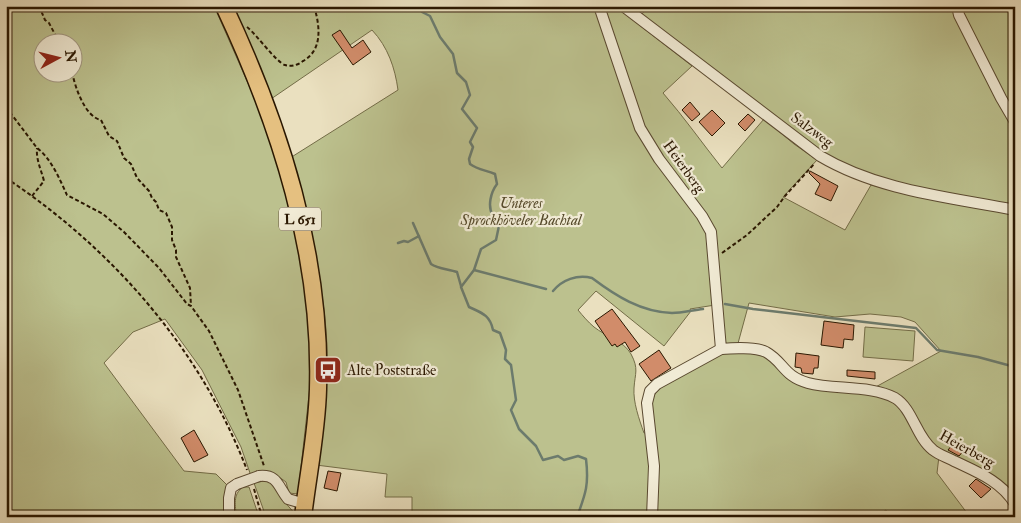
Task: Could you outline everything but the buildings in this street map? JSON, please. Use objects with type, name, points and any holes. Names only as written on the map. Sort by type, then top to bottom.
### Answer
[{"type":"main road","name":"L 651","points":[[224,6],[276,130],[290,177],[309,260],[318,332],[318,390],[304,511]]},
{"type":"street","name":"Heierberg","points":[[599,6],[640,128],[659,159],[702,216],[711,232],[721,348],[764,351],[789,375],[811,384],[851,388],[894,398],[904,407],[925,441],[934,451],[993,480],[1015,504]]},
{"type":"street","name":"Salzweg","points":[[623,6],[820,156],[837,166],[875,182],[1015,210]]},
{"type":"street","points":[[957,6],[959,15],[1015,122]]},
{"type":"street","points":[[652,517],[654,466],[647,403],[650,391],[657,384],[721,348]]},
{"type":"street","points":[[229,517],[231,488],[237,484],[257,478],[275,480],[288,499],[304,511]]},
{"type":"path","points":[[40,6],[45,20],[53,32]]},
{"type":"path","points":[[232,24],[242,24],[252,31],[284,65],[293,66],[312,56],[316,49],[318,26],[314,6]]},
{"type":"path","points":[[74,82],[91,116],[101,120],[109,136],[117,141],[124,158],[131,164],[137,178],[149,191],[159,210],[166,213],[172,227],[172,240],[176,250],[176,258],[190,288],[191,306]]},
{"type":"path","points":[[6,107],[37,148],[43,152],[59,177],[67,196],[103,214],[117,226],[159,268],[187,304],[191,306],[208,331],[238,390],[257,478],[262,517]]},
{"type":"path","points":[[32,196],[44,181],[42,169],[36,158],[37,148]]},
{"type":"path","points":[[714,259],[747,235],[778,207],[784,196],[820,156]]},
{"type":"path","points":[[6,178],[60,216],[116,268],[146,300],[199,373],[257,478]]},
{"type":"green space","points":[[6,6],[214,6],[258,106],[275,152],[295,223],[312,326],[311,377],[298,494],[289,493],[286,482],[275,474],[251,476],[241,447],[202,370],[165,319],[133,332],[104,363],[184,471],[216,474],[227,485],[228,517],[6,517]]},
{"type":"green space","name":"Unteres Sprockhöveler Bachtal","points":[[232,6],[596,6],[627,99],[710,232],[715,305],[690,309],[691,311],[664,346],[596,291],[578,310],[594,327],[628,349],[636,367],[634,399],[644,433],[651,432],[650,517],[412,517],[412,497],[385,497],[387,474],[316,465],[324,404],[327,340],[316,261],[290,158],[398,90],[397,82],[393,66],[386,51],[372,30],[271,99]]},
{"type":"green space","points":[[601,6],[615,6],[692,66],[663,93],[722,168],[764,119],[817,160],[783,197],[845,230],[871,185],[1015,214],[1015,497],[931,449],[905,406],[872,389],[941,351],[915,322],[901,317],[870,314],[835,317],[749,303],[737,347],[721,342],[712,230],[640,126]]},
{"type":"green space","points":[[649,6],[955,6],[1015,125],[1015,207],[903,185],[856,171],[822,154],[641,15]]},
{"type":"green space","points":[[959,6],[1015,6],[1015,119]]},
{"type":"green space","points":[[865,327],[915,331],[913,361],[863,357]]},
{"type":"green space","points":[[722,350],[768,353],[786,378],[810,386],[892,398],[939,456],[937,473],[970,517],[890,517],[886,510],[875,517],[654,517],[652,401],[662,385]]},
{"type":"green space","points":[[269,480],[274,484],[283,500],[296,515],[295,517],[266,517],[254,483]]},
{"type":"green space","points":[[243,487],[249,487],[259,517],[236,517],[236,497]]},
{"type":"waterway","points":[[418,6],[422,12],[430,16],[440,37],[453,54],[457,73],[466,82],[470,95],[462,109],[477,128],[470,142],[473,147],[469,159],[470,164],[495,174],[497,184],[490,204],[493,216],[500,221],[496,240],[481,249],[474,270],[461,287],[469,307],[485,315],[490,321],[493,330],[500,333],[506,350],[505,359],[511,365],[516,400],[511,410],[519,429],[536,446],[543,460],[558,456],[564,460],[578,456],[586,459],[586,488],[577,517]]},
{"type":"waterway","points":[[413,223],[431,264],[457,272],[461,286]]},
{"type":"waterway","points":[[398,243],[408,242],[419,236]]},
{"type":"waterway","points":[[474,270],[546,289]]},
{"type":"waterway","points":[[553,291],[570,279],[586,277],[592,278],[629,302],[650,310],[680,313],[703,309]]},
{"type":"waterway","points":[[725,304],[916,328],[937,350],[978,357],[1015,367]]},
{"type":"place","name":"Alte Poststraße","points":[[328,370]]}]
